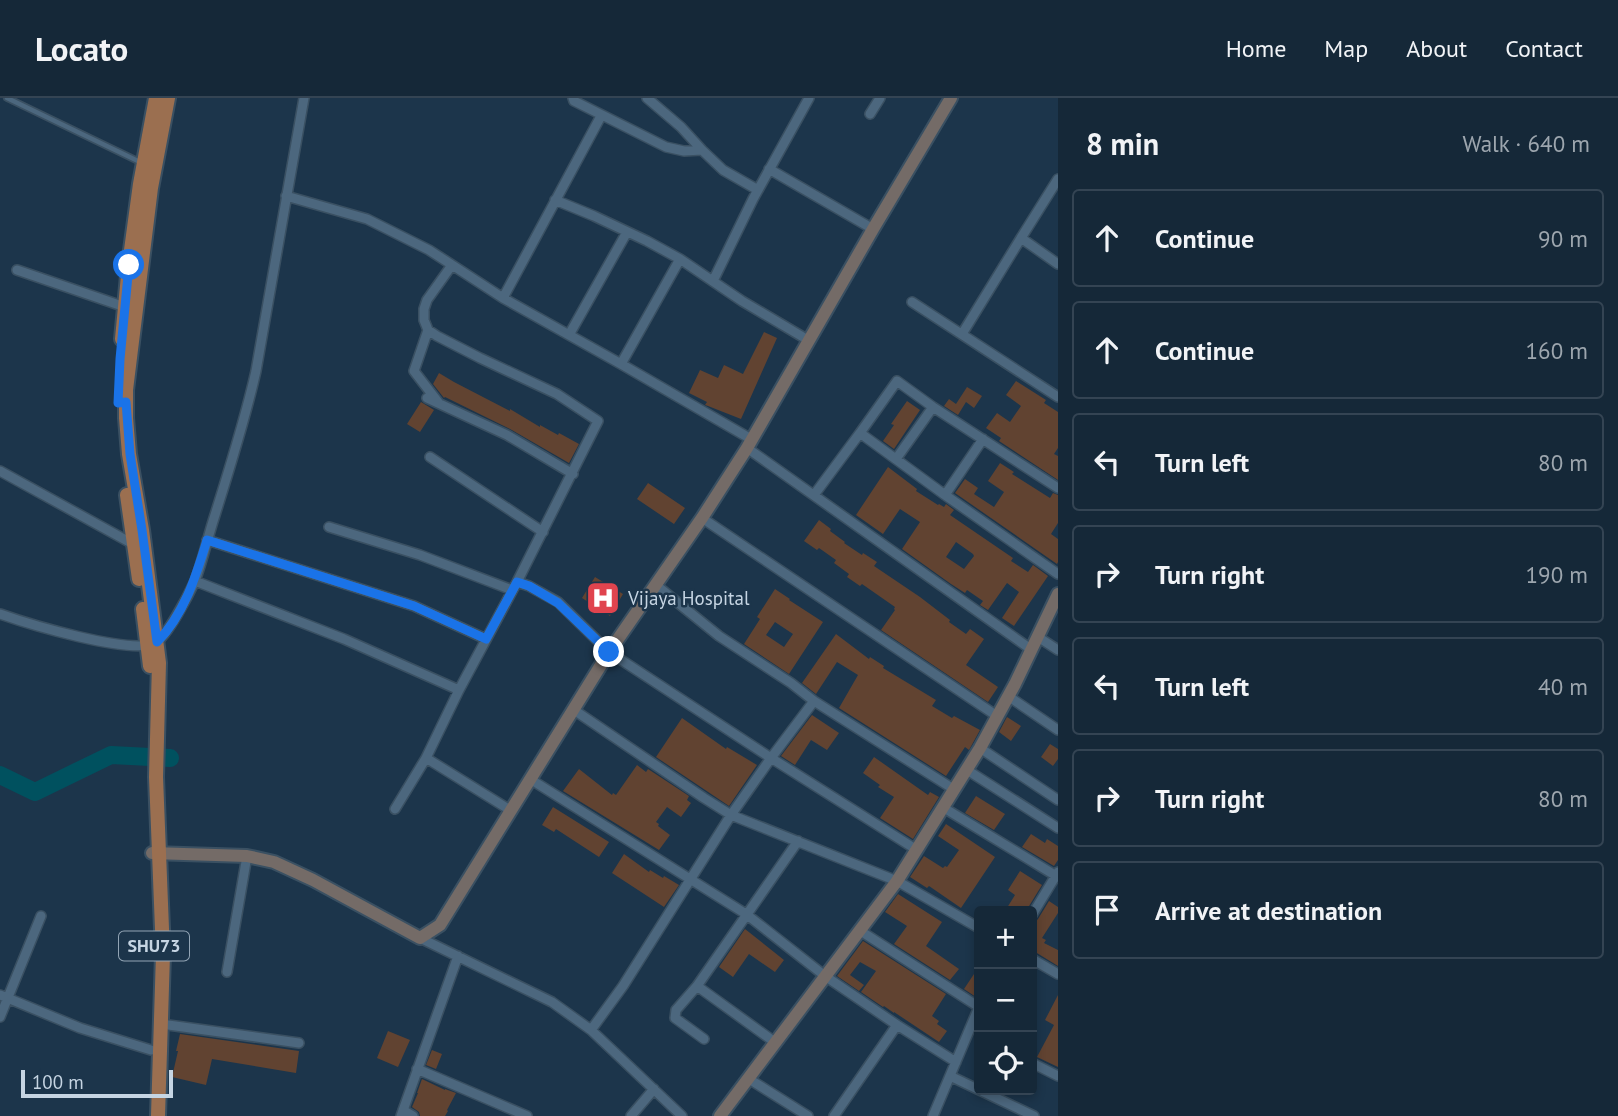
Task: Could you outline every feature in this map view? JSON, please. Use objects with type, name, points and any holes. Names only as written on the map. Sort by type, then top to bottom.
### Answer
[{"type":"main road","name":"SHU73","points":[[156,98],[129,265],[119,442],[137,567],[152,644],[159,663],[152,749],[163,954],[158,1116]]},
{"type":"main road","name":"SHU73","points":[[152,644],[142,530],[122,403],[149,201],[168,98]]},
{"type":"main road","name":"SHU73","points":[[149,1116],[156,853]]},
{"type":"street","points":[[0,614],[65,633],[125,645],[152,644],[167,632],[195,581],[248,404],[304,98]]},
{"type":"street","points":[[573,98],[601,116],[666,147],[684,151],[702,150]]},
{"type":"street","points":[[647,98],[681,127],[723,170],[758,190]]},
{"type":"street","points":[[713,281],[769,169],[809,98]]},
{"type":"street","points":[[870,114],[880,98]]},
{"type":"street","points":[[420,938],[440,925],[609,652],[702,518],[749,444],[951,98]]},
{"type":"street","points":[[503,298],[601,116]]},
{"type":"street","points":[[769,169],[873,229]]},
{"type":"street","points":[[962,334],[1058,179]]},
{"type":"street","points":[[286,196],[367,219],[429,250],[503,298],[621,364],[749,444],[814,495],[1032,650]]},
{"type":"street","points":[[555,200],[628,232],[680,260],[808,340]]},
{"type":"street","points":[[569,335],[628,232]]},
{"type":"street","points":[[1021,238],[1058,264]]},
{"type":"street","points":[[621,364],[680,260]]},
{"type":"street","points":[[395,809],[426,758],[598,421],[556,394],[437,337],[428,330],[424,320],[427,300],[452,265]]},
{"type":"street","points":[[17,270],[125,307]]},
{"type":"street","points":[[912,302],[1058,397]]},
{"type":"street","points":[[428,330],[414,371],[439,404]]},
{"type":"street","points":[[814,495],[897,381],[1058,488]]},
{"type":"street","points":[[427,398],[507,435],[573,474]]},
{"type":"street","points":[[896,459],[933,407]]},
{"type":"street","points":[[860,433],[1058,574]]},
{"type":"street","points":[[944,495],[983,439]]},
{"type":"street","points":[[430,457],[543,532]]},
{"type":"street","points":[[0,471],[133,544]]},
{"type":"street","points":[[702,518],[997,716]]},
{"type":"street","points":[[329,527],[515,586],[529,586],[558,603],[609,652],[917,850]]},
{"type":"street","points":[[207,540],[414,606],[486,639]]},
{"type":"street","points":[[195,581],[344,639],[459,690]]},
{"type":"street","points":[[656,585],[719,636],[814,701],[956,789]]},
{"type":"street","points":[[720,1116],[897,881],[981,748],[1058,594]]},
{"type":"street","points":[[1038,637],[1058,650]]},
{"type":"street","points":[[1008,696],[1058,730]]},
{"type":"street","points":[[591,1030],[624,986],[732,815],[814,701]]},
{"type":"street","points":[[574,710],[704,799],[732,815],[897,881],[974,926]]},
{"type":"street","points":[[981,748],[1058,800]]},
{"type":"street","points":[[426,758],[510,810]]},
{"type":"street","points":[[967,770],[1058,828]]},
{"type":"street","points":[[530,779],[746,914],[825,976],[956,1062]]},
{"type":"street","points":[[944,808],[1057,875],[1037,907]]},
{"type":"street","points":[[704,1039],[675,1018],[674,1014],[697,986],[798,841]]},
{"type":"street","points":[[156,853],[247,856],[274,862],[313,880],[420,938],[552,1002],[591,1030],[682,1116]]},
{"type":"street","points":[[227,972],[247,856]]},
{"type":"street","points":[[0,1017],[4,997],[41,916]]},
{"type":"street","points":[[859,930],[979,1007],[933,1116]]},
{"type":"street","points":[[413,1116],[402,1113],[458,956]]},
{"type":"street","points":[[1037,962],[1058,974]]},
{"type":"street","points":[[697,986],[776,1044]]},
{"type":"street","points":[[4,997],[80,1028],[151,1050]]},
{"type":"street","points":[[161,1024],[299,1043]]},
{"type":"street","points":[[834,1116],[898,1025]]},
{"type":"street","points":[[969,1031],[974,1034]]},
{"type":"street","points":[[1037,1066],[1058,1076]]},
{"type":"street","points":[[417,1069],[527,1116]]},
{"type":"street","points":[[950,1076],[1034,1116]]},
{"type":"street","points":[[749,1079],[808,1116]]},
{"type":"street","points":[[631,1116],[654,1089]]},
{"type":"lane","points":[[7,98],[144,164]]},
{"type":"building","points":[[764,332],[777,338],[741,419],[705,405],[707,402],[689,393],[700,370],[718,378],[724,365],[743,374]]},
{"type":"building","points":[[439,373],[540,427],[579,444],[569,463],[510,429],[444,398],[433,384]]},
{"type":"building","points":[[1016,381],[1046,400],[1044,403],[1058,412],[1058,448],[1054,454],[1058,456],[1058,480],[999,441],[1001,438],[986,428],[997,413],[1010,422],[1021,406],[1006,395]]},
{"type":"building","points":[[967,387],[982,396],[974,408],[966,402],[958,415],[944,406],[949,399],[956,404]]},
{"type":"building","points":[[907,401],[920,410],[894,449],[883,441]]},
{"type":"building","points":[[421,402],[434,410],[420,432],[407,424]]},
{"type":"building","points":[[1000,463],[1014,472],[1012,474],[1050,498],[1053,493],[1058,495],[1058,523],[1051,534],[1058,539],[1057,564],[955,493],[965,479],[978,488],[974,494],[994,507],[1004,492],[988,481]]},
{"type":"building","points":[[888,467],[917,489],[916,491],[938,505],[944,507],[946,504],[954,510],[950,515],[1013,558],[1011,561],[1028,572],[1033,565],[1048,576],[1014,626],[1002,618],[1019,592],[1007,583],[988,610],[980,605],[983,601],[967,590],[965,593],[902,549],[920,522],[900,509],[883,534],[856,515]],"holes":[[[956,542],[973,554],[964,569],[946,557]]]},
{"type":"building","points":[[648,483],[685,508],[674,524],[637,499]]},
{"type":"building","points":[[819,520],[844,543],[877,562],[874,566],[920,597],[950,620],[949,622],[966,634],[970,629],[984,639],[966,665],[998,687],[988,702],[881,630],[895,607],[847,577],[849,574],[834,563],[836,560],[804,541]]},
{"type":"building","points":[[595,577],[623,594],[610,616],[582,598]]},
{"type":"building","points":[[775,589],[823,622],[789,674],[744,644],[760,619],[757,617]],"holes":[[[775,622],[793,634],[784,647],[766,635]]]},
{"type":"building","points":[[836,634],[869,659],[870,657],[884,666],[883,668],[936,700],[932,706],[980,730],[969,750],[965,747],[946,776],[839,708],[858,675],[837,662],[816,694],[802,683]]},
{"type":"building","points":[[812,715],[839,733],[827,750],[811,740],[795,765],[781,756]]},
{"type":"building","points":[[1007,717],[1021,726],[1011,741],[999,732]]},
{"type":"building","points":[[682,718],[726,749],[727,747],[757,765],[729,806],[656,757]]},
{"type":"building","points":[[1050,744],[1058,749],[1058,759],[1053,766],[1041,757]]},
{"type":"building","points":[[874,757],[928,795],[930,792],[939,797],[913,839],[880,818],[894,797],[863,773]]},
{"type":"building","points":[[637,765],[646,772],[648,769],[689,796],[687,800],[691,803],[681,817],[667,807],[656,822],[670,835],[659,850],[563,791],[579,769],[612,795],[616,795]]},
{"type":"building","points":[[976,796],[1005,814],[994,830],[965,813]]},
{"type":"building","points":[[553,807],[609,842],[599,857],[556,829],[554,832],[542,825]]},
{"type":"building","points":[[946,824],[995,857],[961,908],[929,886],[927,888],[910,877],[924,856],[943,868],[947,867],[959,850],[938,836]]},
{"type":"building","points":[[1031,834],[1045,843],[1047,839],[1058,846],[1058,860],[1054,866],[1022,847]]},
{"type":"building","points":[[624,854],[649,872],[650,870],[663,878],[664,876],[679,885],[664,907],[612,873]]},
{"type":"building","points":[[1020,871],[1042,885],[1029,906],[1008,906],[1015,895],[1008,890]]},
{"type":"building","points":[[898,894],[942,922],[926,946],[959,969],[950,980],[894,944],[907,926],[885,912]]},
{"type":"building","points":[[1049,901],[1058,907],[1058,913],[1042,938],[1046,940],[1044,943],[1058,950],[1058,966],[1037,953],[1038,919]]},
{"type":"building","points":[[745,929],[784,960],[775,972],[749,954],[733,977],[719,967]]},
{"type":"building","points":[[863,941],[946,994],[932,1016],[939,1021],[937,1024],[947,1031],[939,1042],[861,992],[876,971],[860,962],[850,975],[864,985],[859,991],[837,976]]},
{"type":"building","points":[[974,974],[974,996],[964,989]]},
{"type":"building","points":[[1058,995],[1058,1067],[1037,1057],[1054,1025],[1045,1020]]},
{"type":"building","points":[[388,1031],[410,1040],[398,1067],[377,1058]]},
{"type":"building","points":[[180,1034],[299,1051],[296,1073],[212,1059],[206,1085],[172,1077]]},
{"type":"building","points":[[432,1050],[442,1054],[436,1069],[426,1065]]},
{"type":"building","points":[[422,1079],[456,1093],[445,1116],[420,1116],[412,1107]]},
{"type":"waterway","points":[[0,775],[35,792],[111,755],[170,758]]},
{"type":"place","name":"Vijaya Hospital","points":[[603,598]]},
{"type":"route","points":[[129,265],[118,403],[126,402],[130,454],[157,642],[167,632],[195,581],[207,540],[414,606],[486,639],[517,582],[558,603],[609,652]]}]
